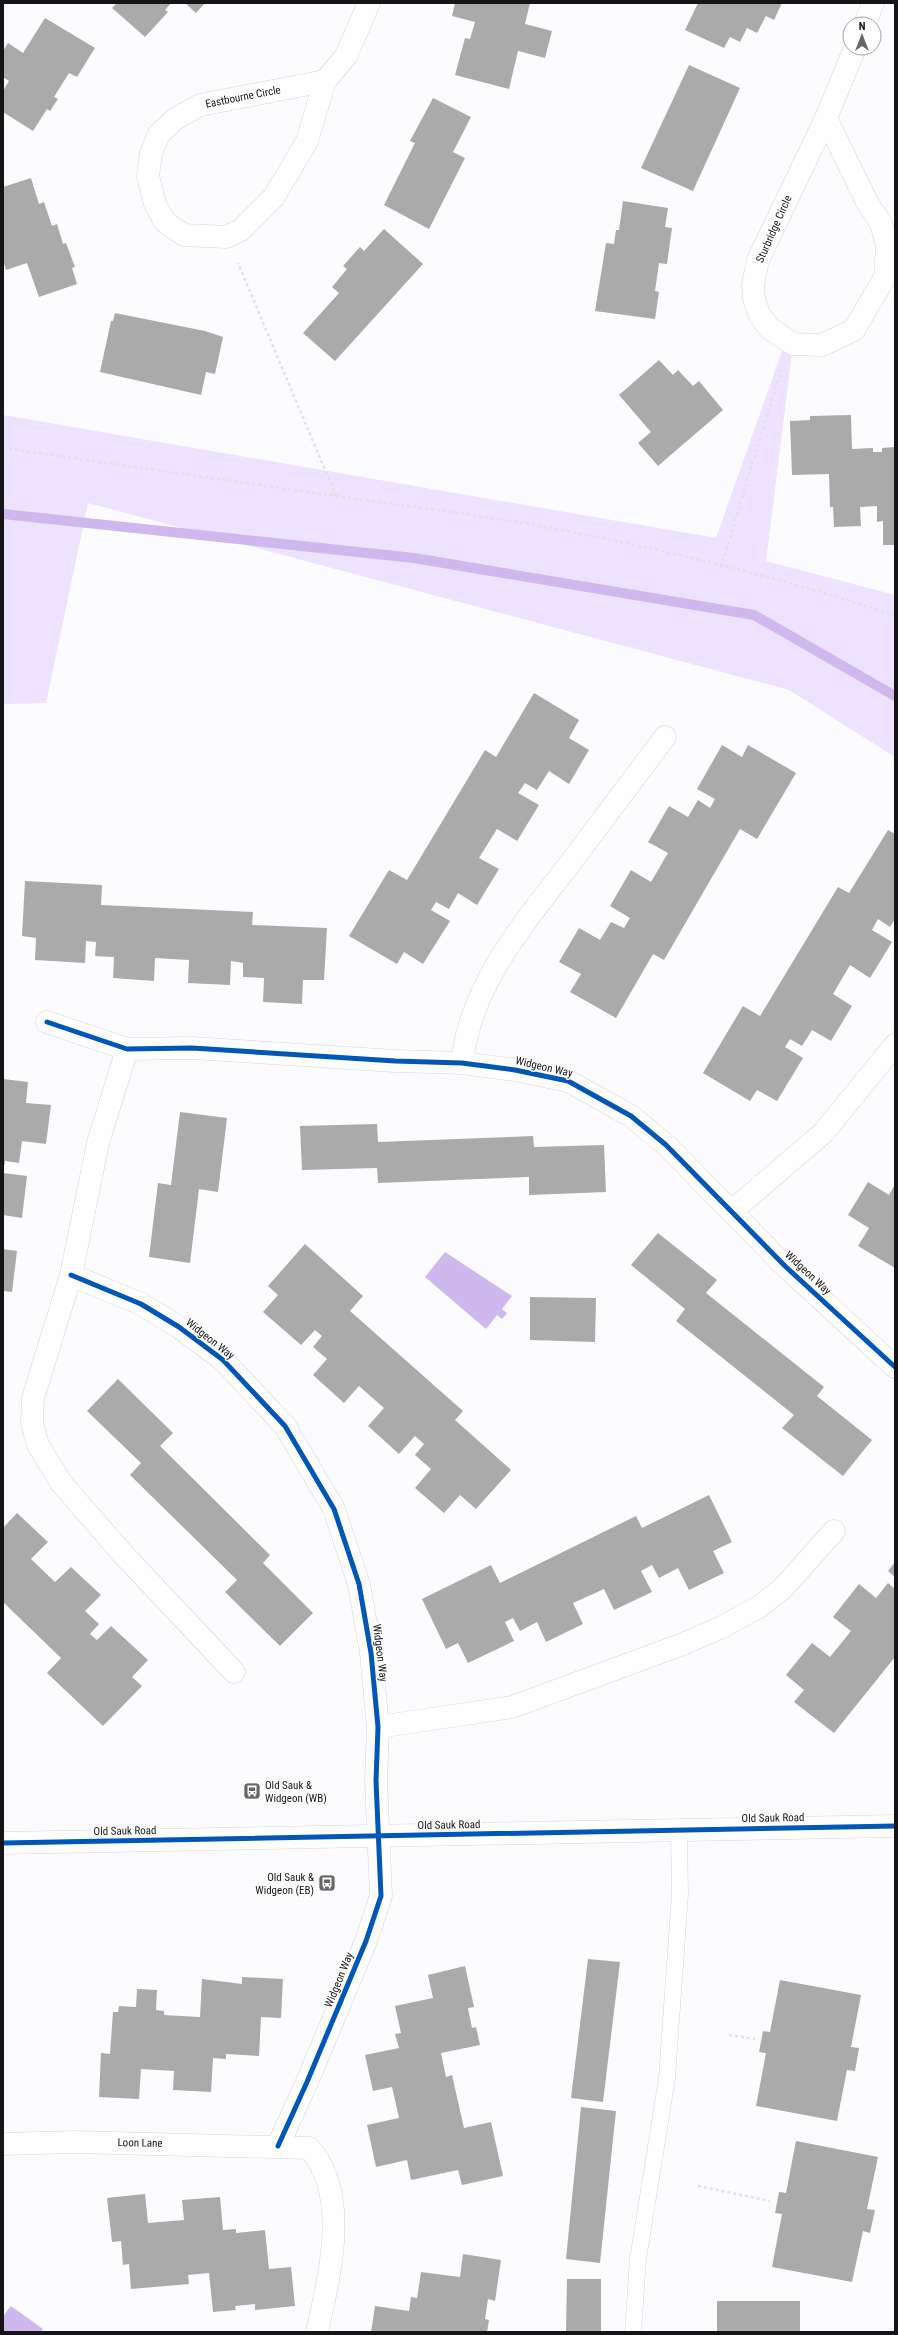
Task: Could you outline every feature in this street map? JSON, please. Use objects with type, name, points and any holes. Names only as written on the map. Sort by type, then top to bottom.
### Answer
[{"type":"street","points":[[226,237],[241,230],[274,197],[308,141],[325,81],[346,56],[369,3]]},
{"type":"street","points":[[868,16],[874,3]]},
{"type":"street","name":"Sturbridge Circle","points":[[789,343],[769,328],[759,314],[754,300],[753,285],[758,260],[826,118],[852,56]]},
{"type":"street","name":"Eastbourne Circle","points":[[226,237],[184,235],[165,222],[155,204],[148,176],[151,153],[159,134],[175,118],[200,105],[325,81]]},
{"type":"street","points":[[789,343],[822,345],[854,330],[885,277],[887,246],[881,224],[868,204],[826,118]]},
{"type":"street","points":[[462,1064],[465,1038],[491,972],[522,927],[665,737]]},
{"type":"street","name":"Widgeon Way","points":[[47,1022],[127,1049],[192,1048],[462,1064],[515,1070],[568,1080],[631,1116],[666,1145],[786,1266],[895,1368]]},
{"type":"street","points":[[732,1211],[823,1133],[895,1045]]},
{"type":"street","points":[[127,1049],[98,1143],[71,1275],[33,1398],[32,1422],[38,1445],[62,1484],[122,1553],[234,1672]]},
{"type":"street","name":"Widgeon Way","points":[[71,1275],[141,1304],[179,1327],[223,1360],[285,1426],[334,1509],[359,1584],[371,1653],[378,1726],[378,1836],[381,1896],[363,1948],[308,2082],[278,2146]]},
{"type":"street","points":[[378,1726],[512,1707],[683,1644],[722,1627],[759,1607],[797,1574],[834,1531]]},
{"type":"street","name":"Old Sauk Road","points":[[3,1844],[895,1826]]},
{"type":"street","name":"Loon Lane","points":[[3,2144],[72,2142],[278,2146]]},
{"type":"street","points":[[278,2146],[309,2148],[320,2160],[332,2200],[331,2270],[316,2332]]},
{"type":"lane","points":[[633,2332],[638,2259],[667,2078],[680,1894],[679,1830]]},
{"type":"path","points":[[226,237],[336,496]]},
{"type":"path","points":[[721,567],[789,343]]},
{"type":"path","points":[[3,448],[533,525],[721,567],[854,602],[895,616]]},
{"type":"path","points":[[729,2034],[755,2039]]},
{"type":"path","points":[[698,2186],[770,2201]]},
{"type":"shaded area","points":[[786,340],[793,344],[766,561],[895,595],[895,757],[789,690],[88,503],[46,703],[3,704],[3,415],[716,538]]},
{"type":"shaded area","points":[[445,1252],[512,1296],[502,1309],[507,1313],[502,1319],[497,1315],[486,1329],[425,1277]]},
{"type":"shaded area","points":[[11,2306],[43,2329],[41,2332],[3,2332],[3,2316]]},
{"type":"building","points":[[117,3],[171,3],[165,10],[168,12],[145,37],[112,8]]},
{"type":"building","points":[[185,3],[205,3],[196,13]]},
{"type":"building","points":[[455,3],[530,3],[525,24],[552,31],[545,58],[518,51],[509,89],[455,75],[465,38],[470,39],[475,22],[452,16]]},
{"type":"building","points":[[698,3],[782,3],[774,20],[766,16],[757,33],[747,28],[740,42],[730,37],[724,48],[685,30]]},
{"type":"building","points":[[45,18],[95,48],[77,77],[69,73],[54,97],[58,99],[50,111],[47,109],[33,131],[3,112],[3,91],[9,81],[3,77],[3,51],[8,43],[23,53]]},
{"type":"building","points":[[689,65],[740,88],[693,191],[641,168]]},
{"type":"building","points":[[433,98],[471,117],[453,152],[465,158],[429,229],[384,205],[415,143],[410,141]]},
{"type":"building","points":[[31,178],[39,204],[44,202],[52,226],[57,224],[63,244],[66,243],[75,267],[72,268],[77,284],[39,297],[27,263],[6,270],[3,260],[3,187]]},
{"type":"building","points":[[623,201],[668,208],[665,227],[672,228],[667,264],[659,263],[655,291],[659,292],[655,319],[595,311],[606,243],[614,244],[616,230],[619,230]]},
{"type":"building","points":[[384,229],[423,264],[335,361],[303,333],[339,293],[332,287],[347,269],[343,266],[360,247],[364,251]]},
{"type":"building","points":[[115,313],[205,331],[223,337],[215,374],[206,372],[201,395],[100,372],[111,321],[113,321]]},
{"type":"building","points":[[659,360],[673,375],[678,370],[693,386],[699,381],[723,410],[658,466],[638,443],[651,432],[619,395]]},
{"type":"building","points":[[851,415],[852,449],[873,448],[873,452],[882,452],[882,448],[895,447],[895,545],[883,545],[883,521],[877,522],[877,506],[860,507],[861,526],[834,527],[833,507],[830,507],[829,474],[792,475],[790,421],[810,420],[810,416]]},
{"type":"building","points":[[534,693],[579,720],[569,738],[589,750],[569,784],[549,771],[537,790],[525,783],[518,793],[539,805],[517,841],[497,829],[479,858],[499,869],[477,905],[458,893],[449,909],[436,902],[431,910],[450,921],[423,964],[404,952],[397,964],[349,936],[389,870],[407,880],[485,750],[496,757]]},
{"type":"building","points":[[722,745],[742,757],[748,745],[796,773],[757,839],[740,829],[664,960],[653,954],[616,1018],[570,992],[581,974],[559,962],[579,928],[600,940],[611,922],[624,928],[630,918],[610,906],[631,870],[651,882],[668,853],[648,842],[669,806],[688,817],[698,800],[710,808],[715,799],[697,789]]},
{"type":"building","points":[[888,830],[895,834],[895,919],[890,927],[878,919],[872,930],[892,942],[870,978],[850,965],[833,994],[852,1006],[831,1041],[812,1030],[802,1046],[790,1039],[785,1047],[803,1058],[777,1101],[757,1090],[750,1101],[703,1073],[743,1006],[760,1016],[838,887],[849,893]]},
{"type":"building","points":[[25,881],[102,885],[101,905],[253,912],[252,925],[327,928],[324,980],[303,980],[302,1004],[263,1002],[264,978],[243,977],[243,963],[231,961],[230,985],[188,983],[189,960],[155,958],[154,981],[113,978],[114,957],[95,956],[96,942],[86,941],[85,963],[35,960],[36,938],[22,936]]},
{"type":"building","points":[[3,1079],[28,1082],[26,1103],[51,1105],[46,1144],[22,1141],[19,1163],[5,1161],[4,1168]]},
{"type":"building","points":[[180,1112],[227,1118],[218,1192],[199,1189],[190,1263],[149,1257],[158,1183],[171,1185]]},
{"type":"building","points":[[377,1124],[378,1142],[533,1136],[534,1147],[604,1145],[606,1192],[529,1195],[529,1177],[378,1183],[377,1168],[302,1170],[300,1126]]},
{"type":"building","points":[[3,1173],[27,1176],[22,1218],[3,1215]]},
{"type":"building","points":[[868,1182],[889,1195],[895,1184],[895,1268],[858,1246],[869,1228],[848,1215]]},
{"type":"building","points":[[658,1233],[717,1280],[706,1293],[824,1387],[817,1396],[872,1440],[843,1476],[782,1428],[794,1415],[676,1321],[685,1309],[631,1265]]},
{"type":"building","points":[[305,1244],[363,1296],[350,1311],[463,1411],[455,1420],[511,1470],[476,1509],[460,1495],[444,1513],[415,1488],[431,1469],[415,1455],[424,1444],[415,1436],[399,1454],[368,1426],[384,1408],[359,1386],[344,1403],[313,1375],[327,1359],[313,1347],[322,1336],[315,1330],[301,1345],[263,1312],[278,1295],[268,1286]]},
{"type":"building","points":[[3,1249],[17,1251],[12,1292],[3,1291]]},
{"type":"building","points":[[530,1297],[596,1298],[595,1342],[530,1340]]},
{"type":"building","points":[[118,1379],[173,1433],[160,1446],[270,1555],[263,1563],[313,1613],[280,1646],[225,1592],[237,1580],[130,1475],[141,1463],[87,1411]]},
{"type":"building","points":[[709,1495],[732,1542],[713,1551],[724,1573],[689,1590],[678,1568],[659,1578],[652,1565],[641,1571],[652,1592],[614,1610],[604,1589],[573,1603],[583,1624],[546,1642],[537,1622],[520,1631],[513,1618],[505,1622],[514,1641],[468,1663],[458,1643],[446,1649],[422,1599],[491,1565],[500,1583],[636,1516],[642,1528]]},
{"type":"building","points":[[17,1513],[48,1542],[31,1559],[55,1582],[71,1567],[101,1595],[85,1611],[99,1624],[90,1634],[97,1640],[111,1626],[148,1660],[132,1677],[142,1686],[103,1726],[47,1673],[61,1658],[3,1602],[3,1528]]},
{"type":"building","points":[[895,1562],[895,1577],[888,1571]]},
{"type":"building","points":[[888,1583],[895,1589],[895,1657],[834,1733],[794,1702],[804,1690],[786,1675],[812,1643],[830,1657],[851,1631],[833,1617],[859,1584],[876,1598]]},
{"type":"building","points":[[588,1959],[620,1962],[603,2102],[571,2098]]},
{"type":"building","points":[[465,1966],[474,2007],[468,2008],[472,2028],[476,2027],[480,2045],[441,2053],[446,2077],[452,2075],[464,2128],[491,2122],[503,2176],[462,2185],[458,2170],[411,2180],[407,2160],[376,2167],[367,2125],[399,2118],[392,2087],[373,2091],[365,2055],[399,2048],[395,2034],[401,2033],[395,2006],[433,1998],[428,1975]]},
{"type":"building","points":[[242,1977],[283,1979],[281,2018],[261,2017],[259,2056],[226,2054],[226,2059],[213,2058],[211,2092],[173,2090],[174,2071],[141,2069],[139,2099],[99,2097],[101,2053],[110,2054],[113,2012],[118,2012],[119,2006],[136,2007],[137,1989],[157,1990],[156,2010],[164,2011],[164,2015],[200,2017],[202,1979],[242,1984]]},
{"type":"building","points":[[780,1980],[861,1995],[851,2047],[859,2048],[855,2071],[847,2070],[837,2121],[756,2106],[766,2053],[759,2052],[763,2031],[770,2032]]},
{"type":"building","points":[[581,2107],[616,2111],[600,2263],[566,2259]]},
{"type":"building","points":[[796,2141],[878,2157],[867,2209],[875,2210],[870,2233],[863,2231],[852,2282],[772,2267],[782,2214],[775,2213],[779,2192],[786,2193]]},
{"type":"building","points":[[145,2194],[148,2223],[184,2220],[182,2200],[220,2197],[223,2230],[236,2229],[236,2233],[265,2230],[269,2269],[291,2267],[295,2306],[255,2310],[255,2304],[235,2306],[236,2310],[213,2312],[209,2273],[188,2275],[189,2284],[131,2289],[129,2264],[123,2265],[121,2241],[112,2242],[107,2198]]},
{"type":"building","points":[[463,2254],[501,2260],[495,2301],[488,2299],[485,2319],[489,2320],[487,2332],[371,2332],[375,2306],[409,2311],[411,2297],[417,2298],[421,2272],[460,2277]]},
{"type":"building","points":[[567,2279],[601,2279],[601,2332],[566,2332]]},
{"type":"building","points":[[717,2301],[800,2301],[800,2332],[717,2332]]},
{"type":"waterway","points":[[3,514],[414,558],[754,615],[895,696]]},
{"type":"cycle path","points":[[47,1022],[127,1049],[192,1048],[395,1061],[462,1063],[515,1070],[568,1081],[631,1116],[666,1145],[786,1267],[895,1367]]},
{"type":"cycle path","points":[[71,1275],[141,1304],[179,1327],[223,1360],[285,1426],[334,1509],[359,1584],[371,1653],[378,1727],[376,1781],[381,1896],[366,1941],[307,2082],[278,2146]]},
{"type":"cycle path","points":[[3,1843],[895,1826]]},
{"type":"place","name":"Old Sauk & Widgeon (WB)","points":[[252,1791]]},
{"type":"place","name":"Old Sauk & Widgeon (EB)","points":[[327,1883]]}]
